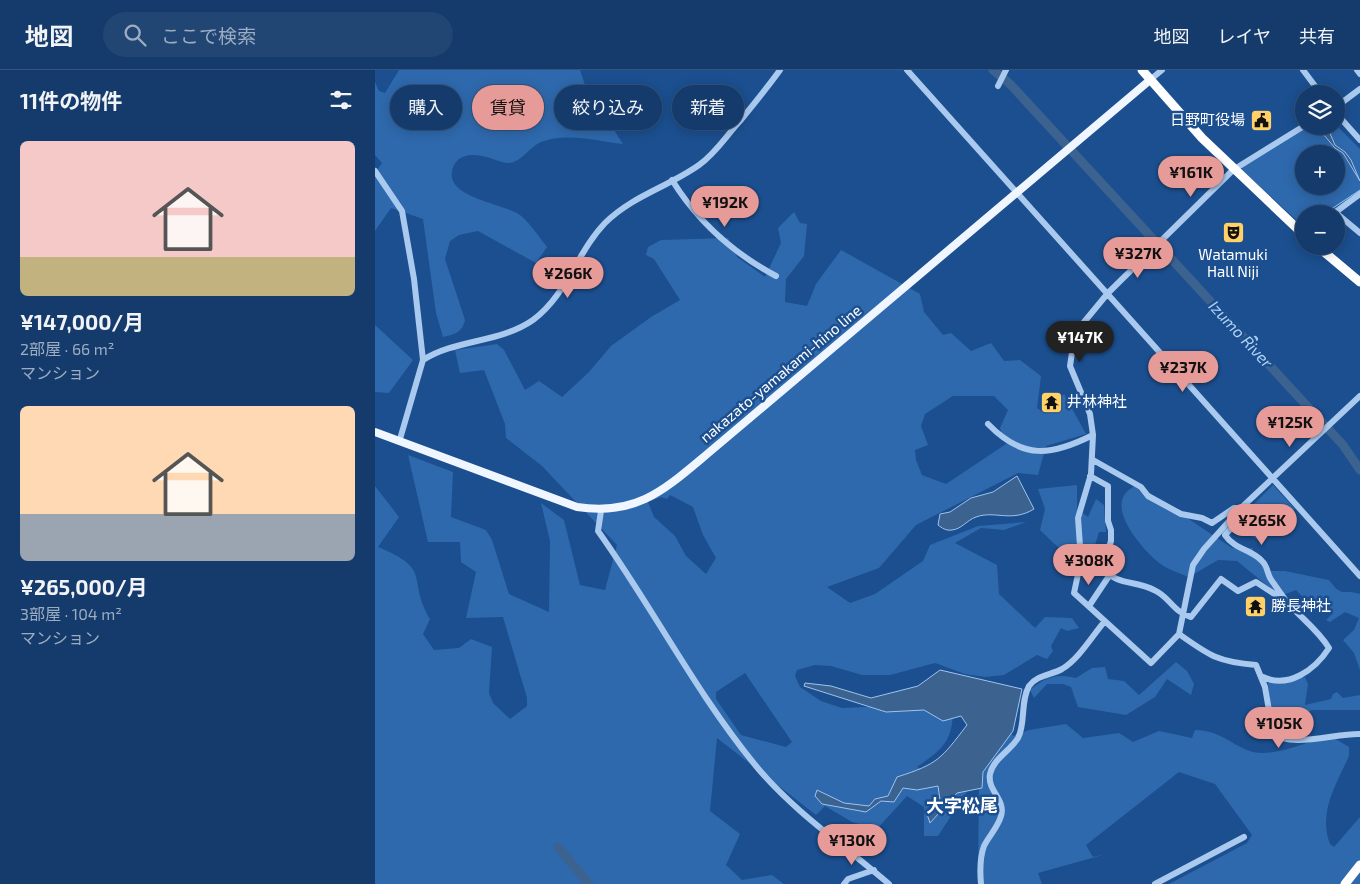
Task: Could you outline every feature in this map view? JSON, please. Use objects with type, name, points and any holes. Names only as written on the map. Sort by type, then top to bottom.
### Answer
[{"type":"highway","points":[[1141,70],[1201,138],[1295,227]]},
{"type":"highway","points":[[1328,255],[1360,282]]},
{"type":"highway","points":[[1345,884],[1360,865]]},
{"type":"main road","name":"nakazato-yamakami-hino line","points":[[375,432],[553,500],[577,507],[601,511],[634,504],[653,496],[673,483],[1150,80]]},
{"type":"street","points":[[423,360],[449,347],[508,332],[533,320],[551,303],[604,224],[634,200],[697,166],[720,146],[780,70]]},
{"type":"street","points":[[907,70],[1109,293],[1360,576]]},
{"type":"street","points":[[1150,80],[1162,70]]},
{"type":"street","points":[[1303,70],[1314,85]]},
{"type":"street","points":[[1357,70],[1360,74]]},
{"type":"street","points":[[998,86],[1005,72]]},
{"type":"street","points":[[1345,100],[1360,89]]},
{"type":"street","points":[[1345,123],[1360,140]]},
{"type":"street","points":[[1295,132],[1233,170],[1078,326],[1071,350],[1070,366],[1090,414],[1093,435],[1093,460],[1078,518],[1081,560],[1074,593],[1151,663],[1179,634],[1181,615],[1193,565],[1216,534],[1360,396]]},
{"type":"street","points":[[375,171],[402,211],[411,261],[423,360],[400,440]]},
{"type":"street","points":[[672,180],[685,202],[713,232],[753,263],[776,276]]},
{"type":"street","points":[[1345,205],[1360,194]]},
{"type":"street","points":[[1345,221],[1360,233]]},
{"type":"street","points":[[988,424],[1006,440],[1033,452],[1052,451],[1093,435]]},
{"type":"street","points":[[1093,460],[1141,487],[1149,496],[1181,514],[1202,518],[1212,523],[1234,508],[1241,508]]},
{"type":"street","points":[[1090,476],[1108,486],[1108,521],[1111,530],[1111,541],[1102,566],[1109,576],[1157,591],[1181,615],[1191,618],[1221,579],[1239,591],[1256,582],[1288,603]]},
{"type":"street","points":[[1241,508],[1243,515],[1225,535],[1233,545],[1255,554],[1263,561],[1269,578],[1288,603],[1320,635],[1329,648],[1300,677],[1283,682],[1273,682],[1263,677]]},
{"type":"street","points":[[601,511],[598,531],[715,714],[757,767],[777,788],[889,884]]},
{"type":"street","points":[[1089,606],[1109,576]]},
{"type":"street","points":[[981,884],[980,873],[984,847],[1001,816],[1003,808],[989,782],[991,773],[994,765],[1018,738],[1027,692],[1039,678],[1061,670],[1073,661],[1105,620]]},
{"type":"street","points":[[1179,634],[1206,653],[1226,662],[1256,664],[1263,677],[1273,734],[1278,738],[1299,739],[1360,734]]},
{"type":"street","points":[[1155,884],[1244,837]]},
{"type":"street","points":[[844,884],[849,879],[874,870]]},
{"type":"shaded area","points":[[399,70],[580,70],[585,85],[554,85],[554,130],[614,130],[623,144],[571,137],[541,142],[513,162],[502,162],[475,155],[464,156],[458,160],[452,172],[453,181],[458,188],[467,194],[520,215],[547,247],[536,263],[478,231],[459,235],[450,241],[445,259],[465,320],[462,328],[451,335],[443,337],[436,313],[423,219],[391,208],[375,231],[375,173],[382,163],[375,155],[375,82],[379,91],[385,93]]},
{"type":"shaded area","points":[[1295,133],[1295,135],[1345,134],[1360,149],[1360,191],[1339,205],[1295,205],[1295,219],[1242,170],[1242,166]]},
{"type":"shaded area","points":[[1324,135],[1331,135],[1335,145],[1332,145]]},
{"type":"shaded area","points":[[1345,152],[1351,160],[1360,181],[1345,156]]},
{"type":"shaded area","points":[[794,212],[800,223],[807,224],[804,256],[786,279],[785,302],[807,306],[816,284],[841,250],[920,294],[924,312],[943,335],[951,333],[971,351],[991,343],[1004,361],[1020,360],[1041,376],[1037,408],[1045,414],[1064,394],[1086,434],[1046,446],[1038,475],[1018,473],[916,525],[879,568],[827,587],[850,603],[875,594],[923,561],[930,545],[978,526],[1026,522],[1004,530],[981,528],[955,543],[997,565],[999,594],[1035,628],[1045,617],[1072,618],[1079,628],[1067,631],[1061,628],[1051,646],[1053,651],[1047,659],[1037,655],[1004,675],[985,677],[965,674],[935,663],[890,675],[862,675],[831,666],[815,665],[797,670],[795,676],[800,687],[821,701],[842,708],[911,705],[953,712],[950,731],[944,745],[933,756],[917,767],[968,790],[938,836],[924,836],[924,807],[907,796],[877,829],[852,822],[825,806],[816,815],[717,738],[710,811],[740,834],[726,865],[742,880],[772,875],[784,884],[375,884],[375,486],[399,517],[378,547],[395,555],[413,569],[423,605],[430,619],[423,634],[434,650],[459,648],[471,639],[492,647],[489,693],[493,703],[510,719],[527,706],[527,698],[503,617],[466,618],[476,572],[461,562],[460,542],[428,542],[408,455],[453,472],[451,517],[486,530],[492,540],[509,594],[549,612],[550,541],[541,503],[564,520],[580,585],[605,590],[617,545],[542,466],[506,438],[505,424],[484,370],[460,373],[455,350],[497,344],[504,350],[525,390],[539,381],[562,397],[589,372],[611,346],[651,317],[680,300],[654,259],[646,255],[648,247],[661,240],[728,238],[737,257],[765,277],[781,243],[778,228]],"holes":[[[953,396],[994,396],[1008,410],[1000,428],[1006,444],[946,484],[922,475],[916,460],[915,450],[928,445],[921,426],[925,414]],[[670,495],[693,507],[703,535],[716,558],[706,574],[686,556],[675,536],[654,517],[648,502],[661,497],[667,499]],[[745,673],[792,742],[786,747],[741,735],[716,699],[716,692]]]},
{"type":"shaded area","points":[[375,325],[413,360],[389,393],[375,392]]},
{"type":"shaded area","points":[[1017,476],[1034,509],[1011,516],[983,515],[952,530],[946,530],[938,525],[940,514],[950,512],[971,498],[993,492]]},
{"type":"shaded area","points":[[1077,485],[1077,509],[1088,517],[1096,499],[1104,505],[1106,532],[1099,532],[1093,552],[1078,543],[1076,552],[1071,553],[1061,549],[1040,530],[1045,509],[1038,489]]},
{"type":"shaded area","points":[[1138,485],[1232,548],[1252,548],[1266,571],[1285,571],[1329,580],[1340,591],[1360,594],[1360,670],[1354,653],[1343,640],[1354,630],[1359,618],[1345,612],[1330,622],[1326,620],[1333,613],[1327,603],[1302,596],[1296,590],[1280,596],[1237,561],[1218,560],[1189,577],[1169,569],[1158,562],[1133,534],[1126,523],[1122,511],[1122,501],[1127,492]]},
{"type":"shaded area","points":[[1273,485],[1295,509],[1258,540],[1237,528],[1249,513],[1247,511]]},
{"type":"shaded area","points":[[1176,662],[1187,671],[1194,684],[1191,695],[1167,679],[1155,697],[1126,715],[1078,707],[1071,687],[1063,684],[1047,684],[1034,698],[1030,690],[1051,677],[1076,678],[1092,668],[1105,667],[1108,679],[1124,681],[1139,695]]},
{"type":"shaded area","points":[[940,670],[1022,689],[1013,731],[983,772],[982,788],[957,793],[930,823],[927,814],[940,800],[938,786],[917,790],[903,788],[894,802],[881,801],[866,812],[822,804],[815,796],[817,790],[844,803],[869,806],[875,799],[888,796],[897,777],[922,768],[938,759],[967,725],[961,716],[943,721],[924,710],[886,712],[804,686],[805,683],[831,686],[871,698],[918,686]]},
{"type":"shaded area","points":[[1305,677],[1308,684],[1305,705],[1331,699],[1333,694],[1337,692],[1343,698],[1360,695],[1360,710],[1312,710],[1293,719],[1278,721],[1275,727],[1272,721],[1268,683],[1282,683]]},
{"type":"shaded area","points":[[1005,723],[1013,736],[1029,730],[1066,724],[1083,738],[1119,733],[1133,742],[1159,731],[1192,738],[1195,730],[1204,731],[1217,734],[1256,753],[1288,749],[1329,735],[1349,747],[1349,756],[1330,799],[1326,821],[1327,832],[1330,844],[1334,847],[1360,817],[1360,884],[1169,884],[1247,843],[1252,835],[1215,784],[1179,772],[1086,845],[1093,857],[1110,853],[1038,873],[1042,884],[978,884],[979,768],[1001,749],[998,730]]},
{"type":"waterway","name":"Izumo River","points":[[993,70],[1010,84],[1343,445],[1360,470]]},
{"type":"waterway","points":[[1338,205],[1360,190]]},
{"type":"waterway","points":[[558,847],[589,884]]},
{"type":"place","name":"日野町役場","points":[[1261,120]]},
{"type":"place","name":"Watamuki Hall Niji","points":[[1233,232]]},
{"type":"place","name":"井林神社","points":[[1051,402]]},
{"type":"place","name":"勝長神社","points":[[1255,606]]},
{"type":"district","name":"大字松尾","points":[[962,806]]}]
